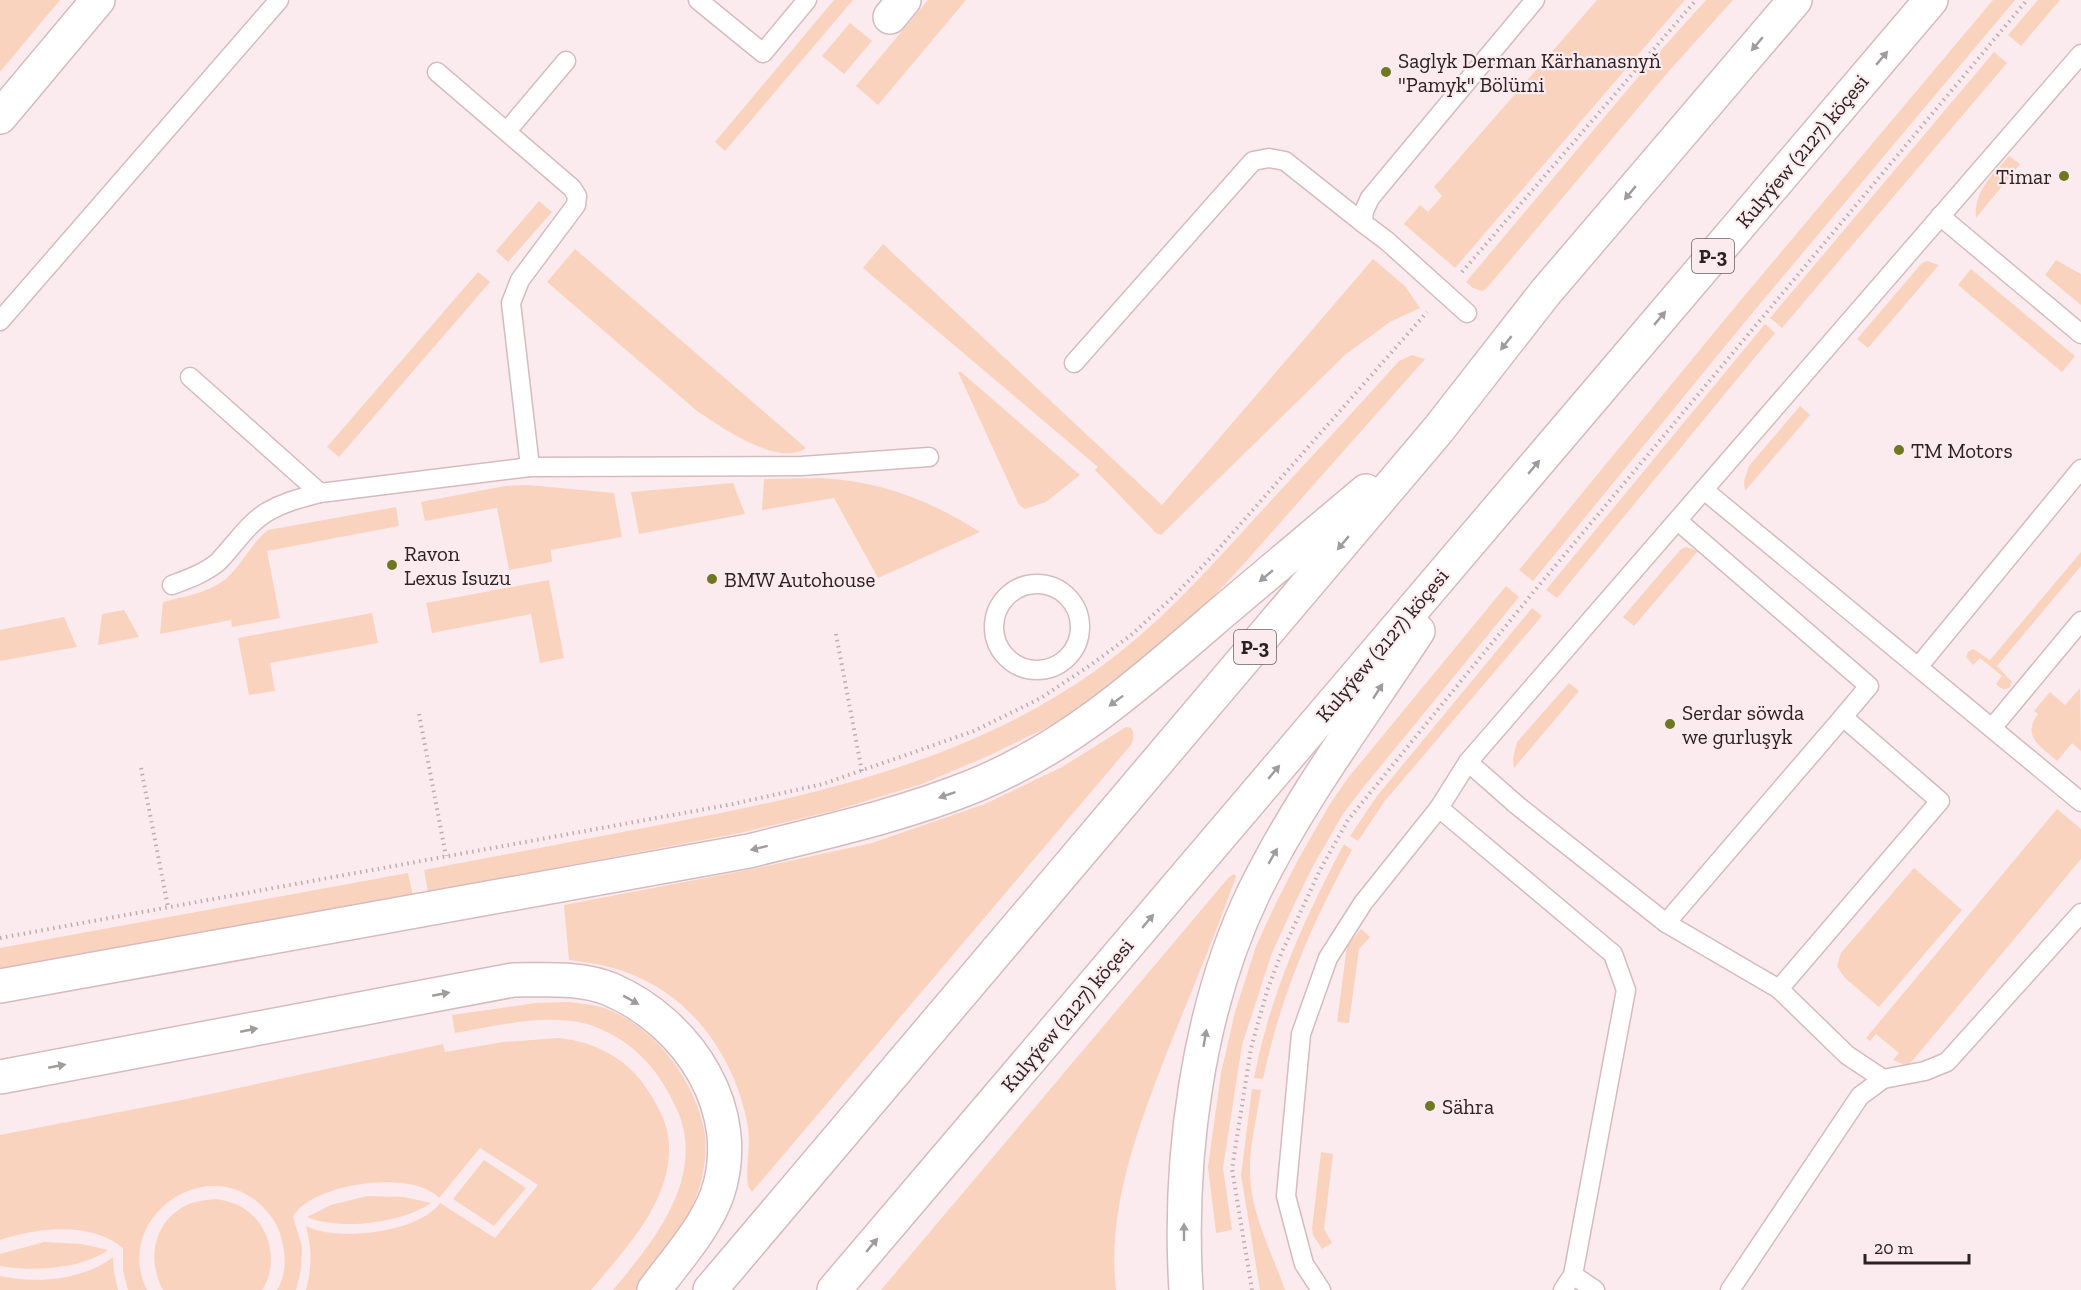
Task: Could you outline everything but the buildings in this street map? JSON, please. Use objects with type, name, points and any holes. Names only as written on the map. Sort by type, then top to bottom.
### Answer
[{"type":"main road","points":[[0,117],[98,0]]},
{"type":"main road","name":"P-3","points":[[710,1290],[1438,429],[1545,293],[1795,0]]},
{"type":"main road","name":"Kulyýew (2127) köçesi","points":[[834,1290],[1930,0]]},
{"type":"main road","points":[[0,986],[749,851],[864,822],[976,785],[1035,756],[1094,718],[1148,677],[1438,429]]},
{"type":"main road","points":[[1186,1290],[1184,1226],[1188,1161],[1194,1103],[1207,1026],[1226,965],[1253,895],[1270,861],[1317,784],[1496,512]]},
{"type":"main road","points":[[0,1077],[513,980],[587,982],[612,990],[645,1008],[688,1048],[706,1074],[718,1102],[724,1128],[724,1166],[714,1202],[707,1218],[654,1290]]},
{"type":"lane","points":[[0,321],[279,0]]},
{"type":"lane","points":[[698,0],[764,53],[807,0]]},
{"type":"lane","points":[[1363,223],[1364,212],[1370,198],[1535,0]]},
{"type":"lane","points":[[1321,1290],[1304,1264],[1286,1196],[1301,1034],[1328,958],[1363,903],[1439,808],[1468,762],[2081,54]]},
{"type":"lane","points":[[507,131],[566,61]]},
{"type":"lane","points":[[437,72],[572,188],[578,196],[576,205],[520,280],[511,303],[530,467]]},
{"type":"lane","points":[[1074,363],[1253,160],[1269,158],[1285,161],[1387,240],[1467,312]]},
{"type":"lane","points":[[1941,216],[2081,334]]},
{"type":"lane","points":[[190,377],[320,493]]},
{"type":"lane","points":[[172,585],[199,574],[216,563],[265,513],[289,501],[320,493],[530,467],[802,466],[929,457]]},
{"type":"lane","points":[[1918,667],[2081,469]]},
{"type":"lane","points":[[1704,490],[2081,802]]},
{"type":"lane","points":[[1666,923],[1869,686],[1678,520]]},
{"type":"lane","points":[[1042,584],[1062,591],[1078,612],[1079,632],[1073,651],[1063,661],[1052,667],[1038,670],[1025,668],[1013,662],[1002,652],[997,640],[994,627],[996,614],[1002,602],[1011,592],[1023,585],[1042,584]]},
{"type":"lane","points":[[1992,728],[2081,621]]},
{"type":"lane","points":[[1779,989],[1940,801],[1844,717]]},
{"type":"lane","points":[[1468,762],[1518,806],[1666,923],[1779,989],[1847,1055],[1883,1079]]},
{"type":"lane","points":[[1439,808],[1613,954],[1626,990],[1568,1282],[1595,1290]]},
{"type":"lane","points":[[1730,1290],[1860,1096],[1883,1079],[1925,1071],[1947,1062],[2081,914]]},
{"type":"path","points":[[0,938],[733,804],[823,784],[974,730],[1031,703],[1083,670],[1131,635],[1175,595],[1215,553],[1445,292],[1696,0]]},
{"type":"path","points":[[1252,1290],[1232,1169],[1249,1058],[1267,991],[1281,954],[1320,870],[1348,820],[2027,0]]},
{"type":"path","points":[[836,634],[862,771]]},
{"type":"path","points":[[419,714],[446,856]]},
{"type":"path","points":[[141,768],[168,907]]},
{"type":"shaded area","points":[[0,0],[60,0],[0,72]]},
{"type":"shaded area","points":[[834,0],[853,0],[725,151],[715,142]]},
{"type":"shaded area","points":[[928,0],[966,0],[878,105],[856,86]]},
{"type":"shaded area","points":[[1597,0],[1685,0],[1455,268],[1404,224],[1420,205],[1428,212],[1442,196],[1434,187]]},
{"type":"shaded area","points":[[1706,0],[1733,0],[1669,71],[1486,289],[1482,291],[1473,288],[1466,282],[1654,58]]},
{"type":"shaded area","points":[[1993,0],[2015,0],[1749,317],[1533,581],[1519,570],[1735,307]]},
{"type":"shaded area","points":[[2038,0],[2060,0],[2021,46],[2008,35]]},
{"type":"shaded area","points":[[850,23],[872,41],[844,74],[822,56]]},
{"type":"shaded area","points":[[1994,52],[2007,63],[1782,328],[1770,318]]},
{"type":"shaded area","points":[[2009,156],[2020,164],[1976,218],[1976,208],[1981,191]]},
{"type":"shaded area","points":[[539,201],[552,212],[508,262],[496,251]]},
{"type":"shaded area","points":[[883,244],[1162,505],[1373,259],[1405,286],[1420,308],[1390,322],[1346,354],[1161,535],[1156,533],[1095,470],[1098,467],[863,268]]},
{"type":"shaded area","points":[[575,249],[806,448],[795,453],[781,453],[750,443],[720,426],[697,411],[547,282]]},
{"type":"shaded area","points":[[2056,260],[2081,274],[2081,305],[2045,275]]},
{"type":"shaded area","points":[[1927,261],[1939,265],[1868,348],[1857,339],[1922,263]]},
{"type":"shaded area","points":[[1971,269],[2075,356],[2062,372],[1958,285]]},
{"type":"shaded area","points":[[478,272],[490,282],[339,457],[327,447]]},
{"type":"shaded area","points":[[1765,324],[1775,333],[1557,598],[1546,590]]},
{"type":"shaded area","points":[[1412,355],[1425,359],[1197,614],[1108,689],[1056,723],[988,756],[922,784],[833,811],[740,833],[428,892],[424,870],[707,816],[824,789],[937,754],[992,731],[1045,703],[1095,671],[1160,618],[1399,361]]},
{"type":"shaded area","points":[[958,372],[961,372],[1080,475],[1046,502],[1025,509],[1019,505]]},
{"type":"shaded area","points":[[1800,406],[1810,415],[1745,491],[1744,481],[1749,466]]},
{"type":"shaded area","points":[[820,478],[863,483],[904,494],[942,510],[980,532],[878,578],[834,498],[762,510],[764,479]]},
{"type":"shaded area","points":[[733,483],[745,514],[639,534],[631,492]]},
{"type":"shaded area","points":[[528,485],[614,493],[622,537],[551,550],[552,562],[509,570],[497,508],[425,521],[421,502],[505,486]]},
{"type":"shaded area","points":[[396,507],[399,526],[267,551],[280,618],[232,627],[231,620],[160,634],[163,602],[217,585],[237,568],[268,530]]},
{"type":"shaded area","points":[[1686,547],[1698,551],[1634,626],[1623,617],[1681,549]]},
{"type":"shaded area","points":[[2081,552],[2081,566],[1997,666],[2012,682],[2010,687],[2001,688],[1996,684],[2002,676],[1980,658],[1973,665],[1966,657],[1968,652],[1973,649],[1990,660]]},
{"type":"shaded area","points":[[549,580],[564,658],[540,663],[531,614],[432,633],[426,603]]},
{"type":"shaded area","points":[[1506,586],[1519,597],[1343,814],[1313,866],[1272,953],[1242,1045],[1223,1168],[1232,1230],[1216,1233],[1208,1167],[1221,1073],[1235,1012],[1256,946],[1299,858],[1348,778]]},
{"type":"shaded area","points":[[1532,608],[1542,616],[1384,802],[1358,841],[1350,836],[1377,796]]},
{"type":"shaded area","points":[[124,610],[139,637],[98,645],[102,614]]},
{"type":"shaded area","points":[[372,613],[378,643],[270,663],[275,691],[249,695],[238,638]]},
{"type":"shaded area","points":[[64,617],[77,647],[0,661],[0,630]]},
{"type":"shaded area","points":[[1569,683],[1579,691],[1514,768],[1513,758],[1517,742]]},
{"type":"shaded area","points":[[2080,688],[2081,751],[2072,743],[2057,761],[2039,746],[2032,735],[2033,722],[2038,714],[2034,711],[2050,692],[2065,705]]},
{"type":"shaded area","points":[[1126,727],[1131,728],[1133,732],[1130,746],[752,1192],[748,1186],[749,1134],[743,1104],[725,1059],[712,1039],[680,1004],[640,978],[596,964],[569,960],[564,905],[753,869],[872,843],[985,804],[1062,767]]},
{"type":"shaded area","points":[[2057,809],[2081,829],[2081,859],[1908,1066],[1893,1060],[1899,1053],[1876,1034],[1870,1041],[1866,1038]]},
{"type":"shaded area","points":[[1344,844],[1352,850],[1323,906],[1288,989],[1263,1079],[1254,1078],[1269,1017],[1290,958],[1315,900]]},
{"type":"shaded area","points":[[1914,868],[1962,910],[1879,1007],[1845,978],[1837,966],[1841,953]]},
{"type":"shaded area","points":[[408,873],[413,896],[0,971],[0,948]]},
{"type":"shaded area","points":[[1234,874],[1236,877],[1228,900],[1164,1060],[1134,1144],[1120,1202],[1116,1231],[1114,1260],[1116,1290],[881,1290],[1229,877]]},
{"type":"shaded area","points":[[1361,929],[1370,937],[1359,949],[1349,1023],[1337,1022],[1347,946]]},
{"type":"shaded area","points":[[569,1002],[609,1010],[630,1021],[659,1045],[683,1076],[692,1093],[704,1129],[706,1146],[703,1172],[691,1210],[670,1245],[638,1290],[613,1290],[641,1256],[666,1217],[683,1176],[686,1154],[681,1119],[655,1072],[630,1046],[609,1033],[587,1024],[538,1020],[455,1033],[452,1015],[536,1003]]},
{"type":"shaded area","points":[[559,1038],[585,1043],[620,1060],[647,1089],[662,1117],[668,1135],[669,1157],[665,1179],[657,1200],[634,1238],[591,1290],[306,1290],[310,1258],[306,1226],[337,1233],[376,1232],[414,1222],[440,1203],[495,1238],[538,1185],[480,1148],[439,1198],[426,1189],[408,1184],[386,1182],[340,1188],[303,1205],[293,1217],[302,1246],[301,1270],[296,1290],[277,1290],[285,1264],[281,1237],[274,1220],[262,1206],[239,1191],[215,1186],[191,1190],[170,1201],[153,1218],[142,1239],[140,1264],[147,1290],[128,1290],[123,1271],[123,1248],[110,1239],[79,1230],[63,1229],[30,1232],[0,1240],[0,1135],[187,1099],[443,1044],[445,1052],[503,1042]]},
{"type":"shaded area","points":[[1252,1089],[1261,1090],[1251,1153],[1251,1189],[1258,1219],[1285,1290],[1260,1290],[1241,1175]]},
{"type":"shaded area","points":[[1321,1152],[1333,1154],[1324,1229],[1332,1243],[1322,1249],[1313,1235],[1312,1228]]},
{"type":"shaded area","points":[[484,1160],[526,1188],[494,1226],[453,1199]]},
{"type":"shaded area","points":[[367,1196],[404,1197],[431,1203],[404,1216],[370,1223],[336,1224],[307,1217],[331,1205]]},
{"type":"shaded area","points":[[216,1199],[235,1204],[246,1210],[255,1217],[267,1236],[271,1258],[270,1269],[262,1290],[163,1290],[158,1279],[154,1255],[159,1233],[173,1214],[187,1205]]},
{"type":"shaded area","points":[[44,1242],[82,1244],[108,1250],[70,1265],[41,1269],[0,1266],[0,1254]]},
{"type":"shaded area","points":[[113,1257],[118,1290],[0,1290],[0,1276],[28,1280],[59,1278],[88,1271]]},
{"type":"place","name":"Saglyk Derman Kärhanasnyň \"Pamyk\" Bölümi","points":[[1386,72]]},
{"type":"place","name":"Timar","points":[[2064,176]]},
{"type":"place","name":"TM Motors","points":[[1899,450]]},
{"type":"place","name":"Ravon Lexus Isuzu","points":[[392,565]]},
{"type":"place","name":"BMW Autohouse","points":[[712,579]]},
{"type":"place","name":"Serdar söwda we gurluşyk","points":[[1670,724]]},
{"type":"place","name":"Sähra","points":[[1430,1106]]}]
